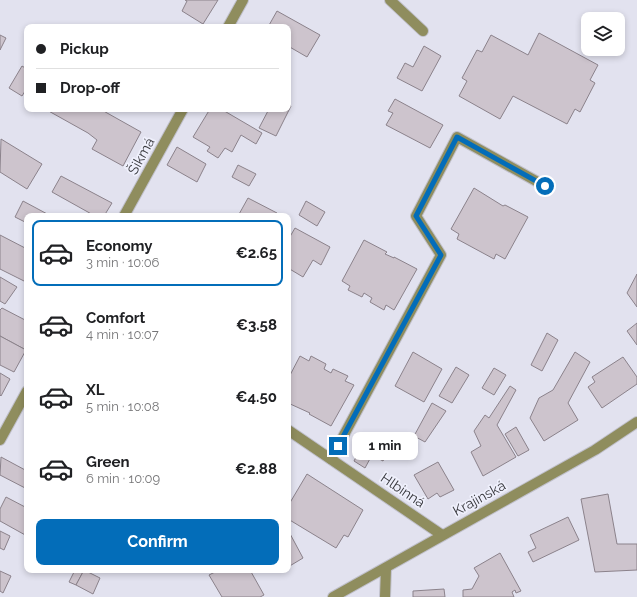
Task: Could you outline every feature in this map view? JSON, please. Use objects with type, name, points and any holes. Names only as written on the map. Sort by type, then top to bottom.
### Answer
[{"type":"street","points":[[230,24],[243,0]]},
{"type":"street","points":[[390,0],[424,31]]},
{"type":"street","name":"Šikmá","points":[[126,213],[181,112]]},
{"type":"street","points":[[331,459],[441,255],[416,216],[457,137],[545,186]]},
{"type":"street","points":[[0,440],[24,396]]},
{"type":"street","name":"Krajinská","points":[[334,597],[595,450],[637,422]]},
{"type":"street","name":"Hlbinná","points":[[291,432],[442,535]]},
{"type":"street","points":[[385,597],[386,568]]},
{"type":"building","points":[[185,0],[218,0],[203,24],[182,11],[187,1]]},
{"type":"building","points":[[277,11],[320,35],[307,57],[291,48],[291,24],[270,24]]},
{"type":"building","points":[[539,33],[598,65],[590,80],[595,83],[580,112],[575,109],[567,124],[513,96],[500,119],[459,96],[467,81],[462,78],[477,50],[482,52],[491,35],[528,55]]},
{"type":"building","points":[[0,35],[6,38],[0,50]]},
{"type":"building","points":[[424,46],[441,56],[422,91],[397,78],[405,63],[413,67]]},
{"type":"building","points":[[22,66],[24,67],[24,93],[22,96],[9,88]]},
{"type":"building","points":[[395,99],[443,125],[430,148],[386,125],[393,113],[388,111]]},
{"type":"building","points":[[50,112],[105,112],[141,132],[123,166],[92,149],[97,140],[88,133]]},
{"type":"building","points":[[208,112],[226,112],[262,133],[256,144],[241,135],[232,152],[225,148],[218,158],[207,151],[210,147],[193,137]]},
{"type":"building","points":[[267,112],[288,112],[276,136],[259,128]]},
{"type":"building","points":[[1,139],[42,164],[27,189],[0,172]]},
{"type":"building","points":[[177,147],[206,164],[197,182],[167,165]]},
{"type":"building","points":[[238,165],[256,174],[249,186],[232,177]]},
{"type":"building","points":[[61,176],[112,203],[106,213],[90,213],[52,192]]},
{"type":"building","points":[[474,188],[503,206],[505,205],[528,217],[505,259],[496,254],[494,259],[457,239],[459,234],[451,229]]},
{"type":"building","points":[[248,198],[277,213],[240,213]]},
{"type":"building","points":[[23,201],[45,213],[24,213],[24,222],[15,217]]},
{"type":"building","points":[[306,201],[325,212],[317,226],[299,215]]},
{"type":"building","points":[[295,228],[330,247],[321,265],[313,260],[303,277],[291,270],[291,235]]},
{"type":"building","points":[[0,235],[24,247],[24,281],[0,269]]},
{"type":"building","points":[[364,240],[387,252],[385,254],[417,269],[394,310],[386,305],[384,310],[370,302],[372,298],[364,293],[362,297],[348,290],[350,286],[342,281]]},
{"type":"building","points":[[637,274],[637,307],[627,293]]},
{"type":"building","points":[[0,277],[17,287],[5,304],[0,301]]},
{"type":"building","points":[[2,308],[24,319],[24,349],[0,336],[0,310]]},
{"type":"building","points":[[637,323],[637,345],[627,331]]},
{"type":"building","points":[[547,333],[558,340],[542,371],[531,365]]},
{"type":"building","points":[[0,336],[24,349],[24,354],[14,372],[0,365]]},
{"type":"building","points":[[413,352],[442,369],[424,402],[395,386]]},
{"type":"building","points":[[575,352],[590,362],[568,403],[578,420],[544,441],[530,418],[539,398],[553,390]]},
{"type":"building","points":[[300,356],[309,361],[311,356],[326,364],[324,369],[331,373],[333,369],[348,376],[345,381],[354,385],[331,426],[309,414],[310,413],[291,404],[291,373]]},
{"type":"building","points":[[623,357],[637,377],[637,384],[602,408],[588,387],[595,382],[592,377]]},
{"type":"building","points":[[456,367],[469,375],[452,403],[439,396]]},
{"type":"building","points":[[494,368],[506,375],[494,395],[482,388]]},
{"type":"building","points":[[0,373],[10,379],[1,396],[0,395]]},
{"type":"building","points":[[510,386],[516,390],[497,425],[516,457],[483,476],[471,452],[481,446],[474,431],[485,415],[489,418]]},
{"type":"building","points":[[432,403],[446,411],[425,442],[414,436]]},
{"type":"building","points":[[516,427],[529,450],[518,456],[505,434]]},
{"type":"building","points":[[368,435],[391,446],[383,461],[372,455],[365,468],[354,461]]},
{"type":"building","points":[[1,457],[24,469],[24,487],[0,475]]},
{"type":"building","points":[[438,462],[454,490],[440,497],[437,493],[428,499],[414,475]]},
{"type":"building","points":[[307,474],[363,510],[348,537],[344,535],[336,548],[291,521],[291,501]]},
{"type":"building","points":[[608,494],[617,544],[637,544],[637,570],[595,572],[581,499]]},
{"type":"building","points":[[6,497],[24,506],[24,534],[0,521],[0,509]]},
{"type":"building","points":[[568,517],[579,540],[533,562],[528,552],[536,548],[530,535]]},
{"type":"building","points":[[0,531],[10,536],[4,550],[0,548]]},
{"type":"building","points":[[291,536],[303,558],[291,565]]},
{"type":"building","points":[[500,553],[521,591],[516,593],[515,590],[512,592],[514,597],[463,597],[463,590],[472,589],[479,576],[474,568]]},
{"type":"building","points":[[0,571],[11,576],[3,593],[0,591]]},
{"type":"building","points":[[74,573],[82,573],[76,585],[69,582]]},
{"type":"building","points":[[82,573],[90,573],[100,578],[93,594],[76,585]]},
{"type":"building","points":[[213,573],[252,573],[264,595],[260,597],[222,597],[209,575]]},
{"type":"building","points":[[444,589],[445,597],[413,597],[413,591]]},
{"type":"route","points":[[338,446],[441,255],[416,216],[457,137],[545,186]]}]
